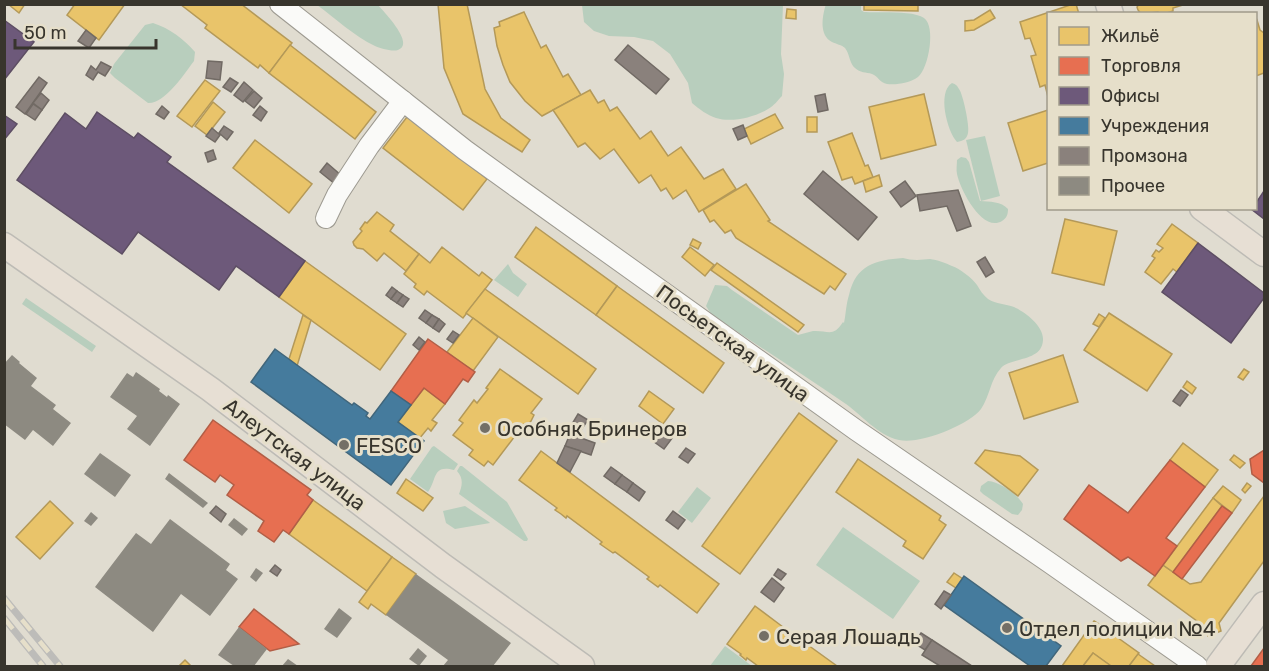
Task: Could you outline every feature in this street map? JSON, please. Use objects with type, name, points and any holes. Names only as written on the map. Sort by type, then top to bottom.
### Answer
[{"type":"main road","points":[[1205,210],[1264,254]]},
{"type":"main road","name":"Алеутская улица","points":[[4,245],[210,389],[443,566],[582,666]]},
{"type":"main road","points":[[1218,666],[1264,604]]},
{"type":"street","name":"Посьетская улица","points":[[280,4],[519,189],[748,355],[1197,666]]},
{"type":"street","points":[[326,218],[337,195],[369,146],[403,101]]},
{"type":"green space","points":[[826,4],[861,5],[861,10],[864,12],[904,13],[924,18],[930,29],[930,47],[922,72],[911,81],[887,84],[872,74],[857,70],[845,48],[832,42],[825,35],[823,20]]},
{"type":"green space","points":[[317,5],[378,5],[401,35],[403,47],[398,50],[386,50],[375,46],[352,32]]},
{"type":"green space","points":[[582,5],[783,5],[782,96],[770,108],[750,117],[729,120],[713,117],[692,103],[688,83],[670,54],[653,41],[634,37],[609,36],[594,31],[584,22]]},
{"type":"green space","points":[[153,23],[176,34],[195,52],[194,61],[174,87],[161,99],[148,103],[110,73],[114,64],[145,25]]},
{"type":"green space","points":[[952,83],[961,92],[968,124],[967,137],[957,142],[947,121],[944,103],[947,88]]},
{"type":"green space","points":[[985,136],[1000,196],[981,201],[966,140]]},
{"type":"green space","points":[[961,157],[966,158],[969,162],[980,201],[1005,206],[1008,209],[1005,219],[994,223],[987,221],[973,208],[959,181],[957,160]]},
{"type":"green space","points":[[903,258],[933,259],[958,269],[972,279],[988,299],[1014,307],[1028,316],[1037,325],[1043,340],[1041,347],[1032,356],[1001,368],[994,378],[984,404],[975,415],[955,427],[919,440],[899,440],[884,434],[843,402],[711,314],[706,306],[715,285],[727,286],[798,335],[813,331],[833,332],[844,323],[847,302],[856,277],[875,263]]},
{"type":"green space","points":[[508,264],[513,273],[527,284],[518,297],[494,280]]},
{"type":"green space","points":[[26,298],[96,346],[92,352],[22,304]]},
{"type":"green space","points":[[434,446],[458,464],[454,470],[438,471],[428,492],[410,479]]},
{"type":"green space","points":[[460,466],[507,502],[528,539],[527,541],[459,494],[462,482],[457,471]]},
{"type":"green space","points":[[988,481],[1003,486],[1020,500],[1023,504],[1018,515],[1012,514],[980,491],[981,486]]},
{"type":"green space","points":[[697,487],[711,498],[692,523],[678,512]]},
{"type":"green space","points":[[465,506],[490,523],[455,529],[446,523],[443,511]]},
{"type":"green space","points":[[843,527],[920,581],[893,619],[816,565]]},
{"type":"green space","points":[[725,646],[752,666],[710,666]]},
{"type":"building: Жильё","points":[[8,4],[25,4],[19,13]]},
{"type":"building: Жильё","points":[[75,4],[125,4],[99,40],[67,15]]},
{"type":"building: Жильё","points":[[180,4],[241,4],[292,43],[269,73],[260,65],[258,68],[205,28],[207,25]]},
{"type":"building: Жильё","points":[[438,4],[467,4],[485,89],[501,118],[530,140],[522,152],[463,114],[444,68]]},
{"type":"building: Жильё","points":[[864,4],[918,4],[918,11],[864,10]]},
{"type":"building: Жильё","points":[[1076,4],[1078,12],[1049,12]]},
{"type":"building: Жильё","points":[[1139,4],[1186,4],[1173,8],[1170,12],[1140,12],[1137,7]]},
{"type":"building: Жильё","points":[[787,9],[796,10],[796,19],[786,18]]},
{"type":"building: Жильё","points":[[990,10],[995,18],[974,30],[965,31],[965,21],[974,20]]},
{"type":"building: Жильё","points":[[524,12],[541,48],[546,45],[563,77],[568,74],[581,95],[542,116],[525,101],[510,82],[497,46],[494,28],[500,26],[499,22]]},
{"type":"building: Жильё","points":[[1047,13],[1047,93],[1045,85],[1040,87],[1031,56],[1036,55],[1030,38],[1025,39],[1020,22]]},
{"type":"building: Жильё","points":[[1257,20],[1260,30],[1264,33],[1264,73],[1257,76]]},
{"type":"building: Жильё","points":[[290,45],[376,112],[355,139],[269,73]]},
{"type":"building: Жильё","points":[[205,80],[220,91],[192,127],[177,116]]},
{"type":"building: Жильё","points":[[590,90],[598,103],[604,100],[610,111],[617,107],[640,139],[651,131],[668,156],[681,147],[704,179],[723,169],[736,189],[699,212],[686,190],[673,199],[666,188],[661,191],[651,175],[639,183],[614,149],[600,159],[585,143],[578,147],[553,110]]},
{"type":"building: Жильё","points":[[924,94],[936,145],[881,159],[869,107]]},
{"type":"building: Жильё","points":[[213,102],[225,112],[207,135],[195,126]]},
{"type":"building: Жильё","points":[[1047,110],[1047,163],[1023,171],[1008,123]]},
{"type":"building: Жильё","points":[[775,114],[783,128],[751,144],[744,129]]},
{"type":"building: Жильё","points":[[407,117],[487,179],[463,210],[383,148]]},
{"type":"building: Жильё","points":[[807,117],[817,117],[817,132],[807,132]]},
{"type":"building: Жильё","points":[[852,133],[865,166],[868,165],[873,177],[855,184],[852,177],[842,180],[828,142]]},
{"type":"building: Жильё","points":[[255,140],[312,184],[289,213],[233,168]]},
{"type":"building: Жильё","points":[[879,175],[882,186],[866,192],[863,181]]},
{"type":"building: Жильё","points":[[746,184],[770,220],[768,221],[846,274],[835,290],[830,286],[824,294],[736,238],[731,230],[725,233],[714,220],[710,222],[703,210]]},
{"type":"building: Жильё","points":[[377,212],[394,225],[390,231],[419,254],[406,271],[384,253],[377,261],[363,249],[354,245],[353,242],[362,231],[360,229]]},
{"type":"building: Жильё","points":[[1065,219],[1117,231],[1104,285],[1052,273]]},
{"type":"building: Жильё","points":[[1172,224],[1198,243],[1177,272],[1173,269],[1161,284],[1145,272],[1155,258],[1152,256],[1156,250],[1159,252],[1163,248],[1157,244]]},
{"type":"building: Жильё","points":[[536,227],[617,286],[596,315],[515,257]]},
{"type":"building: Жильё","points":[[693,239],[701,243],[698,249],[690,245]]},
{"type":"building: Жильё","points":[[442,247],[479,276],[482,272],[492,280],[463,318],[427,291],[424,295],[404,274],[419,254],[430,263]]},
{"type":"building: Жильё","points":[[690,247],[714,265],[705,276],[682,257]]},
{"type":"building: Жильё","points":[[305,261],[406,334],[380,370],[279,297]]},
{"type":"building: Жильё","points":[[717,263],[804,325],[798,332],[711,270]]},
{"type":"building: Жильё","points":[[617,286],[724,363],[703,393],[596,315]]},
{"type":"building: Жильё","points":[[485,289],[596,369],[578,394],[466,313]]},
{"type":"building: Жильё","points":[[1109,313],[1172,354],[1147,391],[1084,350]]},
{"type":"building: Жильё","points":[[1099,314],[1105,318],[1099,327],[1093,324]]},
{"type":"building: Жильё","points":[[303,315],[311,320],[297,366],[289,359]]},
{"type":"building: Жильё","points":[[473,318],[498,337],[473,371],[447,352]]},
{"type":"building: Жильё","points":[[1063,355],[1078,402],[1024,419],[1009,373]]},
{"type":"building: Жильё","points":[[500,369],[542,399],[531,413],[534,415],[527,426],[524,424],[493,465],[488,461],[484,466],[469,455],[473,450],[453,435],[463,423],[459,420],[474,400],[477,403]]},
{"type":"building: Жильё","points":[[1244,369],[1249,372],[1243,380],[1238,377]]},
{"type":"building: Жильё","points":[[1187,381],[1196,388],[1192,394],[1183,387]]},
{"type":"building: Жильё","points":[[424,388],[445,404],[432,420],[437,423],[431,431],[428,428],[419,439],[398,422]]},
{"type":"building: Жильё","points":[[649,391],[674,409],[663,424],[639,406]]},
{"type":"building: Жильё","points":[[799,413],[837,441],[740,574],[702,546]]},
{"type":"building: Жильё","points":[[1183,443],[1218,470],[1205,487],[1170,460]]},
{"type":"building: Жильё","points":[[985,450],[1020,456],[1038,470],[1018,496],[975,463]]},
{"type":"building: Жильё","points":[[541,451],[719,584],[697,613],[660,585],[658,587],[647,579],[649,577],[615,552],[613,553],[600,544],[602,542],[555,510],[557,508],[519,480]]},
{"type":"building: Жильё","points":[[1234,455],[1245,463],[1240,468],[1230,460]]},
{"type":"building: Жильё","points":[[858,459],[941,516],[939,520],[946,525],[923,559],[903,546],[906,541],[836,492]]},
{"type":"building: Жильё","points":[[406,479],[433,498],[423,511],[397,493]]},
{"type":"building: Жильё","points":[[1247,483],[1251,486],[1245,493],[1242,490]]},
{"type":"building: Жильё","points":[[1223,486],[1241,500],[1232,513],[1213,498]]},
{"type":"building: Жильё","points":[[1264,496],[1264,561],[1219,623],[1221,631],[1208,636],[1205,627],[1148,585],[1163,565],[1190,584],[1201,582]]},
{"type":"building: Жильё","points":[[1213,498],[1222,506],[1173,572],[1163,565]]},
{"type":"building: Жильё","points":[[313,500],[392,557],[367,591],[289,534]]},
{"type":"building: Жильё","points":[[50,501],[73,523],[40,559],[16,537]]},
{"type":"building: Жильё","points":[[392,557],[416,574],[386,615],[371,604],[368,609],[359,602]]},
{"type":"building: Жильё","points":[[954,573],[963,579],[956,588],[947,582]]},
{"type":"building: Жильё","name":"Серая Лошадь","points":[[755,606],[837,666],[758,666],[747,658],[746,660],[727,644]]},
{"type":"building: Жильё","points":[[1094,621],[1139,653],[1129,666],[1111,666],[1093,653],[1083,666],[1062,666]]},
{"type":"building: Жильё","points":[[1093,653],[1111,666],[1083,666]]},
{"type":"building: Жильё","points":[[1138,654],[1155,666],[1129,666]]},
{"type":"building: Жильё","points":[[185,660],[191,666],[179,666]]},
{"type":"building: Торговля","points":[[428,339],[475,372],[468,382],[463,379],[445,404],[424,388],[411,405],[391,391]]},
{"type":"building: Торговля","points":[[213,420],[311,490],[307,495],[313,500],[289,534],[283,530],[274,542],[258,531],[264,521],[227,495],[234,485],[220,475],[215,482],[184,460]]},
{"type":"building: Торговля","points":[[1264,450],[1264,483],[1252,474],[1250,459]]},
{"type":"building: Торговля","points":[[1170,460],[1205,487],[1166,538],[1177,546],[1155,576],[1128,557],[1121,561],[1064,519],[1089,485],[1128,513]]},
{"type":"building: Торговля","points":[[1222,506],[1232,513],[1182,579],[1173,572]]},
{"type":"building: Торговля","points":[[254,609],[299,644],[270,651],[239,627]]},
{"type":"building: Торговля","points":[[1264,648],[1264,666],[1251,666]]},
{"type":"building: Офисы","points":[[4,20],[34,42],[4,80]]},
{"type":"building: Офисы","points":[[97,112],[134,138],[138,133],[171,157],[167,162],[305,261],[279,297],[236,266],[219,290],[138,232],[122,254],[17,180],[65,113],[86,129]]},
{"type":"building: Офисы","points":[[4,115],[17,124],[4,140]]},
{"type":"building: Офисы","points":[[1264,191],[1264,219],[1252,210],[1257,210],[1257,202]]},
{"type":"building: Офисы","points":[[1198,243],[1264,293],[1264,298],[1231,343],[1162,292]]},
{"type":"building: Учреждения","points":[[275,349],[352,405],[354,403],[368,413],[366,416],[370,419],[391,391],[411,405],[398,422],[424,441],[391,485],[251,382]]},
{"type":"building: Учреждения","name":"Отдел полиции №4","points":[[964,576],[1061,646],[1046,666],[1030,666],[944,605]]},
{"type":"building: Промзона","points":[[86,30],[96,38],[89,48],[78,41]]},
{"type":"building: Промзона","points":[[628,45],[669,79],[656,94],[615,60]]},
{"type":"building: Промзона","points":[[208,61],[222,62],[220,80],[206,78]]},
{"type":"building: Промзона","points":[[101,62],[111,67],[105,76],[98,72],[93,80],[86,75],[91,66],[96,70]]},
{"type":"building: Промзона","points":[[39,77],[47,83],[25,114],[16,107]]},
{"type":"building: Промзона","points":[[230,78],[238,83],[231,92],[223,87]]},
{"type":"building: Промзона","points":[[244,82],[253,90],[243,102],[234,95]]},
{"type":"building: Промзона","points":[[254,91],[262,98],[254,108],[245,101]]},
{"type":"building: Промзона","points":[[41,93],[49,100],[42,110],[33,103]]},
{"type":"building: Промзона","points":[[825,94],[828,110],[818,112],[815,96]]},
{"type":"building: Промзона","points":[[33,104],[42,110],[35,120],[26,114]]},
{"type":"building: Промзона","points":[[162,106],[169,112],[164,119],[156,114]]},
{"type":"building: Промзона","points":[[260,106],[267,112],[261,121],[253,115]]},
{"type":"building: Промзона","points":[[743,125],[747,136],[738,140],[733,129]]},
{"type":"building: Промзона","points":[[224,126],[233,132],[227,140],[219,133]]},
{"type":"building: Промзона","points":[[212,128],[220,135],[215,142],[206,136]]},
{"type":"building: Промзона","points":[[213,150],[216,159],[208,162],[205,153]]},
{"type":"building: Промзона","points":[[327,163],[342,176],[335,184],[320,172]]},
{"type":"building: Промзона","points":[[823,171],[877,217],[858,240],[804,194]]},
{"type":"building: Промзона","points":[[905,181],[916,196],[901,207],[890,192]]},
{"type":"building: Промзона","points":[[958,190],[971,226],[957,231],[947,206],[920,211],[917,195]]},
{"type":"building: Промзона","points":[[985,257],[994,272],[986,277],[977,262]]},
{"type":"building: Промзона","points":[[392,287],[397,291],[391,299],[386,295]]},
{"type":"building: Промзона","points":[[397,291],[403,295],[397,303],[391,299]]},
{"type":"building: Промзона","points":[[403,295],[409,299],[403,307],[397,303]]},
{"type":"building: Промзона","points":[[425,310],[432,315],[426,323],[419,318]]},
{"type":"building: Промзона","points":[[432,315],[439,319],[433,328],[426,323]]},
{"type":"building: Промзона","points":[[439,319],[445,324],[439,332],[433,328]]},
{"type":"building: Промзона","points":[[453,331],[459,335],[453,343],[447,339]]},
{"type":"building: Промзона","points":[[419,337],[425,342],[419,350],[413,345]]},
{"type":"building: Промзона","points":[[1181,390],[1188,395],[1180,406],[1173,401]]},
{"type":"building: Промзона","points":[[578,414],[588,420],[581,430],[572,424]]},
{"type":"building: Промзона","points":[[662,429],[673,437],[664,449],[653,441]]},
{"type":"building: Промзона","points":[[570,434],[595,443],[591,455],[565,446]]},
{"type":"building: Промзона","points":[[565,446],[581,451],[570,472],[557,463]]},
{"type":"building: Промзона","points":[[686,448],[695,454],[688,463],[679,457]]},
{"type":"building: Промзона","points":[[611,467],[622,475],[615,484],[604,476]]},
{"type":"building: Промзона","points":[[622,475],[633,483],[627,492],[615,484]]},
{"type":"building: Промзона","points":[[633,483],[645,492],[639,501],[627,492]]},
{"type":"building: Промзона","points":[[216,506],[226,514],[221,522],[210,513]]},
{"type":"building: Промзона","points":[[673,511],[685,520],[678,529],[666,520]]},
{"type":"building: Промзона","points":[[275,565],[281,570],[277,576],[270,571]]},
{"type":"building: Промзона","points":[[778,569],[786,574],[781,580],[774,575]]},
{"type":"building: Промзона","points":[[772,578],[784,588],[774,602],[761,592]]},
{"type":"building: Промзона","points":[[944,591],[951,595],[941,609],[935,604]]},
{"type":"building: Промзона","points":[[921,633],[932,640],[925,650],[914,643]]},
{"type":"building: Промзона","points":[[932,640],[972,666],[940,666],[922,655]]},
{"type":"building: Прочее","points":[[12,355],[37,378],[31,386],[56,405],[53,409],[71,423],[53,446],[33,430],[25,440],[4,424],[4,364]]},
{"type":"building: Прочее","points":[[136,372],[160,389],[159,391],[167,397],[168,395],[180,404],[150,446],[127,429],[137,416],[110,397],[127,373],[133,377]]},
{"type":"building: Прочее","points":[[100,453],[131,475],[115,497],[84,474]]},
{"type":"building: Прочее","points":[[169,473],[208,503],[203,508],[165,479]]},
{"type":"building: Прочее","points":[[91,512],[98,518],[91,526],[84,521]]},
{"type":"building: Прочее","points":[[234,518],[248,529],[242,536],[228,525]]},
{"type":"building: Прочее","points":[[170,519],[230,564],[226,570],[238,579],[210,616],[181,594],[153,632],[95,587],[136,533],[151,544]]},
{"type":"building: Прочее","points":[[256,568],[263,573],[256,582],[250,577]]},
{"type":"building: Прочее","points":[[416,574],[511,643],[493,666],[443,666],[448,660],[386,615]]},
{"type":"building: Прочее","points":[[339,608],[352,618],[337,638],[324,629]]},
{"type":"building: Прочее","points":[[239,627],[267,649],[254,666],[234,666],[218,655]]},
{"type":"building: Прочее","points":[[418,648],[427,656],[419,666],[409,659]]},
{"type":"building: Прочее","points":[[288,659],[298,666],[282,666]]},
{"type":"railway","points":[[4,598],[60,666]]},
{"type":"railway","points":[[4,618],[43,666]]},
{"type":"place","name":"Особняк Бринеров","points":[[485,428]]},
{"type":"place","name":"FESCO","points":[[344,445]]},
{"type":"place","name":"Отдел полиции №4","points":[[1007,628]]},
{"type":"place","name":"Серая Лошадь","points":[[764,636]]}]
